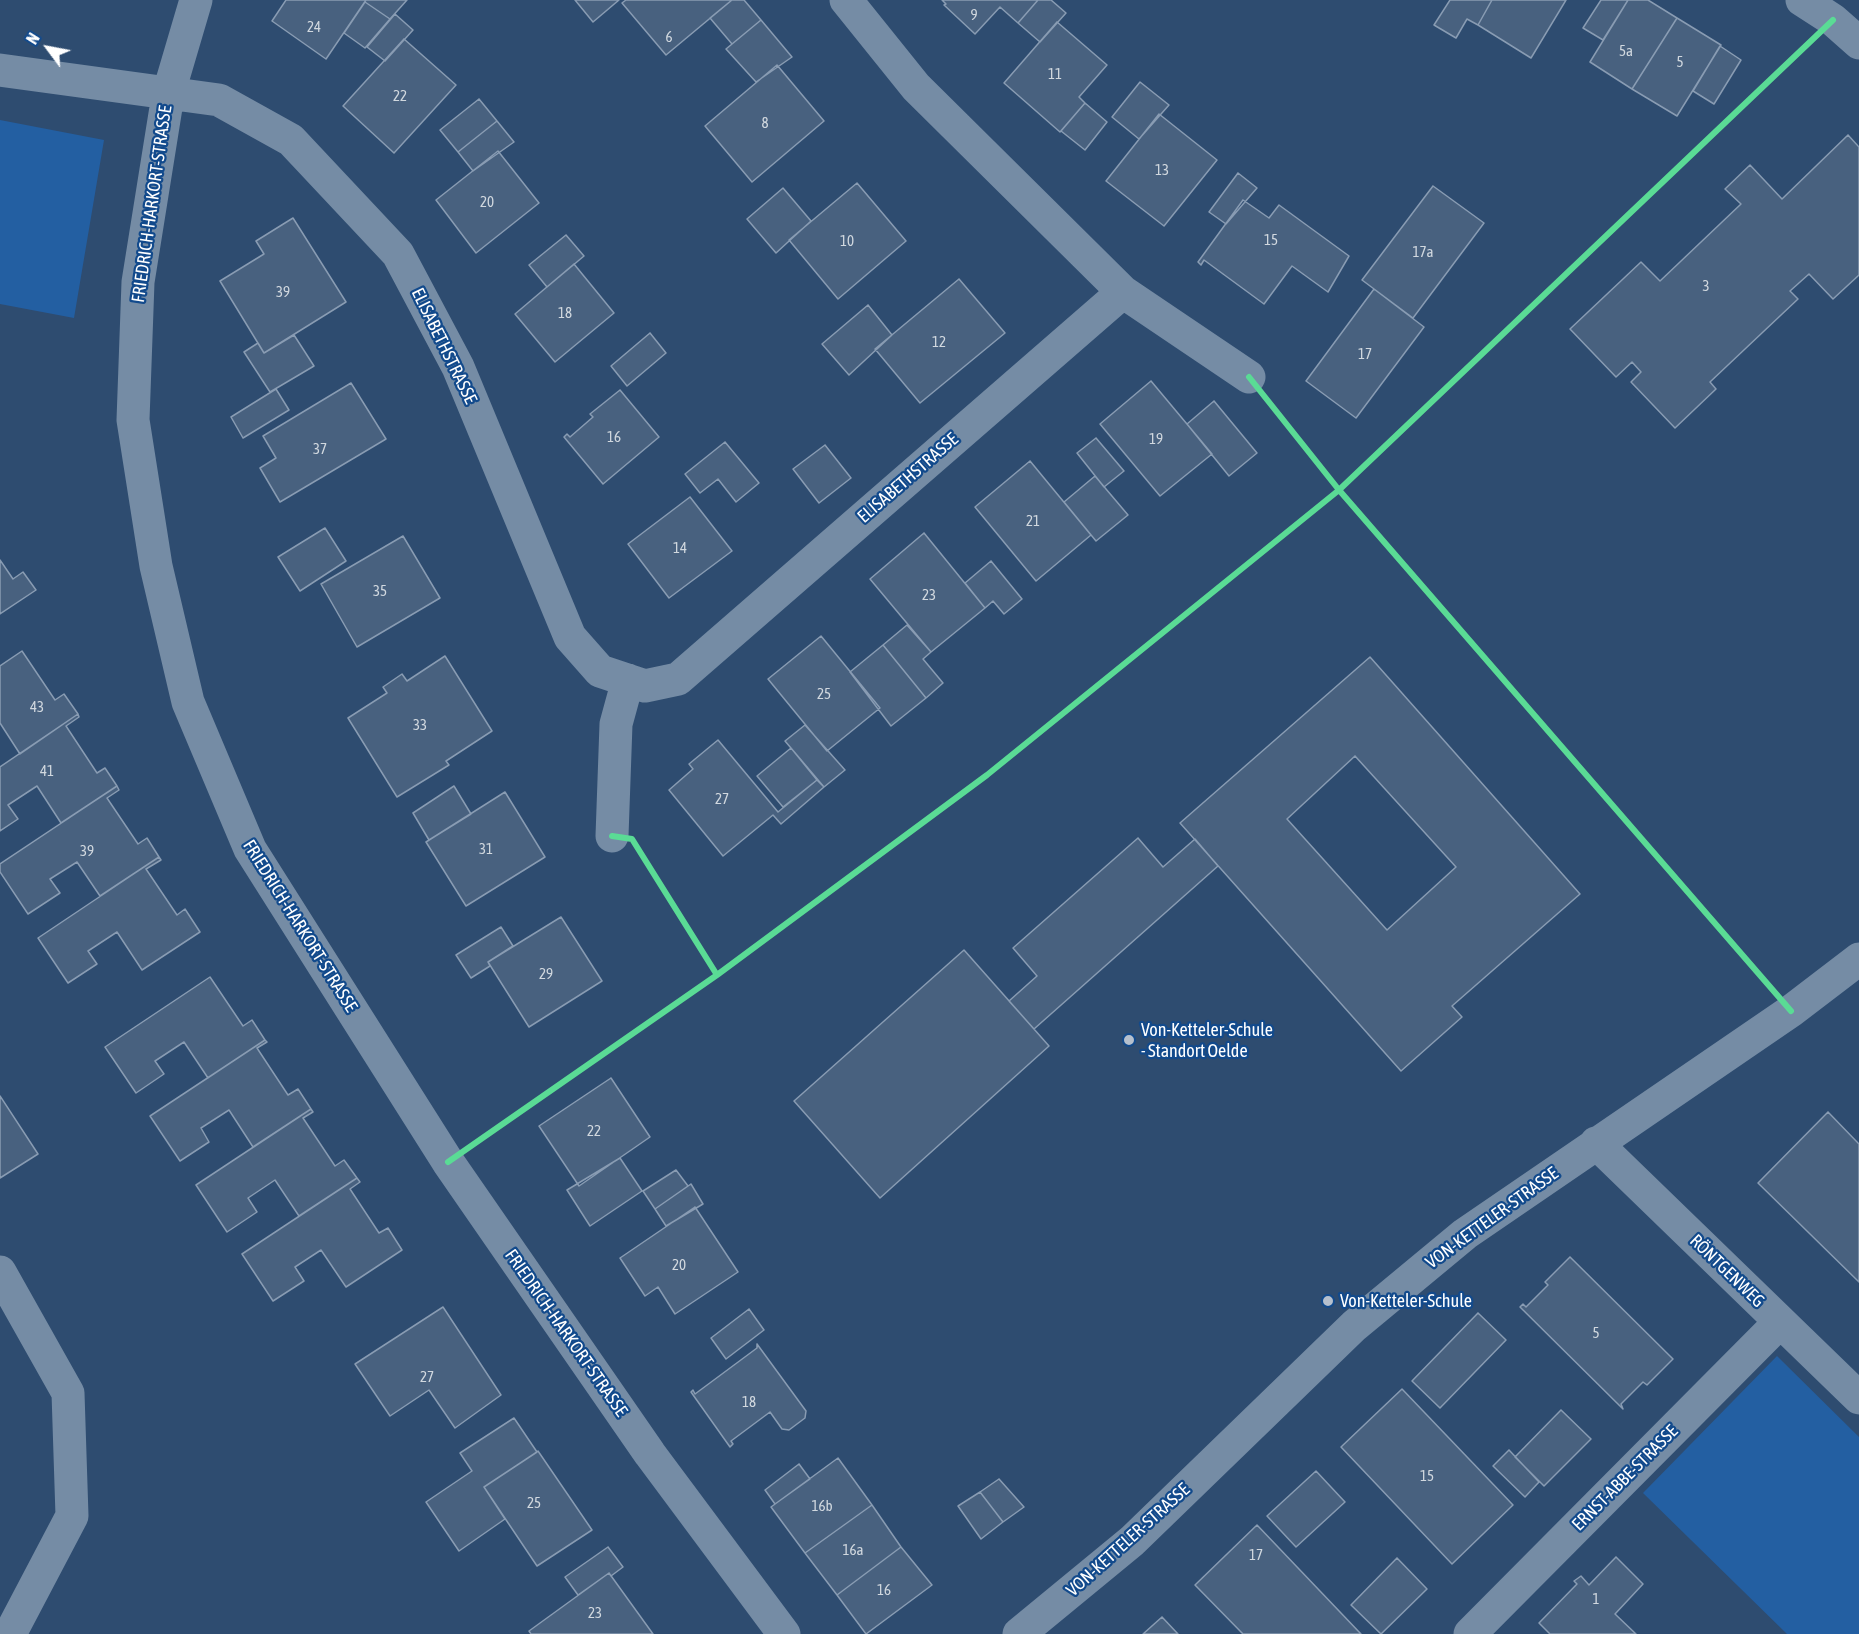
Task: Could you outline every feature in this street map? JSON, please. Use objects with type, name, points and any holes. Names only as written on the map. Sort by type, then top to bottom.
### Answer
[{"type":"street","name":"FRIEDRICH-HARKORT-STRASSE","points":[[196,0],[168,95],[138,282],[133,420],[156,566],[188,702],[250,849],[442,1151],[650,1454],[784,1634]]},
{"type":"street","points":[[846,0],[916,87],[1123,292],[1249,377]]},
{"type":"street","points":[[1802,0],[1833,20],[1859,43]]},
{"type":"street","name":"ELISABETHSTRASSE","points":[[0,70],[168,95],[219,100],[291,140],[398,254],[458,367],[570,637],[600,671],[645,686],[678,679],[1123,292]]},
{"type":"street","points":[[612,836],[616,724],[628,680]]},
{"type":"street","name":"VON-KETTELER-STRASSE","points":[[1019,1634],[1132,1541],[1354,1326],[1465,1234],[1791,1011],[1859,959]]},
{"type":"street","name":"RÖNTGENWEG","points":[[1596,1143],[1779,1323],[1859,1398]]},
{"type":"street","points":[[0,1272],[68,1393],[72,1516],[10,1634]]},
{"type":"street","name":"ERNST-ABBE-STRASSE","points":[[1470,1634],[1779,1323]]},
{"type":"shaded area","points":[[0,120],[104,140],[74,318],[0,304]]},
{"type":"shaded area","points":[[1777,1356],[1859,1437],[1859,1634],[1787,1634],[1643,1493]]},
{"type":"building","points":[[286,0],[366,0],[326,59],[272,21]]},
{"type":"building","points":[[366,0],[407,0],[390,19],[365,2]]},
{"type":"building","points":[[575,0],[619,0],[593,22]]},
{"type":"building","points":[[626,0],[732,0],[666,55],[622,3]]},
{"type":"building","points":[[732,0],[744,0],[761,20],[732,44],[710,18]]},
{"type":"building","points":[[942,0],[1038,0],[1018,23],[1000,7],[975,34],[944,5],[946,4]]},
{"type":"building","points":[[1038,0],[1051,0],[1066,13],[1040,42],[1018,23]]},
{"type":"building","points":[[1450,0],[1492,0],[1478,25],[1467,19],[1456,38],[1434,25]]},
{"type":"building","points":[[1492,0],[1566,0],[1531,58],[1478,25]]},
{"type":"building","points":[[1601,0],[1628,0],[1603,40],[1583,28]]},
{"type":"building","points":[[1628,0],[1648,0],[1677,18],[1632,89],[1590,62]]},
{"type":"building","points":[[365,2],[390,19],[365,48],[344,33]]},
{"type":"building","points":[[395,14],[413,30],[385,61],[367,47]]},
{"type":"building","points":[[1677,18],[1721,45],[1677,116],[1632,89]]},
{"type":"building","points":[[761,20],[792,57],[756,82],[726,49]]},
{"type":"building","points":[[1057,22],[1107,65],[1079,97],[1085,103],[1060,132],[1004,83]]},
{"type":"building","points":[[404,39],[456,85],[394,153],[343,106]]},
{"type":"building","points":[[1720,46],[1741,60],[1714,104],[1693,91]]},
{"type":"building","points":[[777,65],[824,121],[752,182],[705,126]]},
{"type":"building","points":[[1140,82],[1169,105],[1139,139],[1112,117]]},
{"type":"building","points":[[479,99],[497,121],[458,152],[440,130]]},
{"type":"building","points":[[1085,103],[1107,122],[1085,150],[1061,131]]},
{"type":"building","points":[[1159,114],[1217,160],[1164,226],[1106,181]]},
{"type":"building","points":[[497,121],[514,142],[473,171],[458,152]]},
{"type":"building","points":[[1848,135],[1859,147],[1859,275],[1833,299],[1809,274],[1790,291],[1798,299],[1710,382],[1716,389],[1675,428],[1631,382],[1641,372],[1632,362],[1616,377],[1570,329],[1641,262],[1660,281],[1741,204],[1725,189],[1750,165],[1782,199]]},
{"type":"building","points":[[498,151],[539,203],[476,253],[436,200]]},
{"type":"building","points":[[1238,173],[1257,188],[1226,224],[1209,212]]},
{"type":"building","points":[[857,183],[906,241],[838,299],[789,240]]},
{"type":"building","points":[[1433,186],[1484,223],[1413,318],[1362,280]]},
{"type":"building","points":[[783,188],[811,221],[776,253],[747,219]]},
{"type":"building","points":[[1243,200],[1269,218],[1279,205],[1349,256],[1328,292],[1292,266],[1264,304],[1204,260],[1201,265],[1198,262]]},
{"type":"building","points":[[293,218],[346,302],[264,353],[220,281],[264,254],[256,241]]},
{"type":"building","points":[[566,235],[584,256],[547,287],[529,265]]},
{"type":"building","points":[[574,264],[614,313],[555,362],[515,314]]},
{"type":"building","points":[[959,279],[1005,333],[920,403],[875,349]]},
{"type":"building","points":[[1374,289],[1424,327],[1356,418],[1306,381]]},
{"type":"building","points":[[868,305],[892,335],[849,375],[822,344]]},
{"type":"building","points":[[650,333],[666,353],[627,386],[611,366]]},
{"type":"building","points":[[294,335],[314,366],[270,392],[244,352],[258,343],[264,353]]},
{"type":"building","points":[[1151,381],[1212,454],[1160,496],[1100,424]]},
{"type":"building","points":[[351,383],[386,439],[280,502],[260,468],[276,458],[263,436]]},
{"type":"building","points":[[276,389],[289,410],[243,438],[231,417]]},
{"type":"building","points":[[620,390],[659,437],[603,484],[564,437],[567,434],[570,437],[593,417],[590,414]]},
{"type":"building","points":[[1214,401],[1257,453],[1229,476],[1187,424]]},
{"type":"building","points":[[1096,438],[1124,471],[1104,487],[1077,453]]},
{"type":"building","points":[[725,442],[759,483],[736,502],[718,479],[700,493],[685,474]]},
{"type":"building","points":[[825,445],[851,478],[819,503],[793,469]]},
{"type":"building","points":[[1030,461],[1091,535],[1036,581],[975,507]]},
{"type":"building","points":[[1095,476],[1128,515],[1096,541],[1064,502]]},
{"type":"building","points":[[690,497],[732,551],[669,598],[628,544]]},
{"type":"building","points":[[325,528],[346,561],[300,591],[278,557]]},
{"type":"building","points":[[924,533],[985,608],[931,652],[870,579]]},
{"type":"building","points":[[403,536],[440,598],[357,647],[321,584]]},
{"type":"building","points":[[0,560],[13,579],[23,572],[36,590],[0,614]]},
{"type":"building","points":[[991,561],[1022,599],[1004,614],[993,601],[985,608],[965,583]]},
{"type":"building","points":[[907,625],[931,652],[923,659],[943,683],[926,698],[883,645]]},
{"type":"building","points":[[821,636],[880,708],[827,751],[768,679]]},
{"type":"building","points":[[883,645],[926,698],[891,726],[850,672]]},
{"type":"building","points":[[22,651],[55,700],[64,694],[78,714],[20,754],[0,723],[0,666]]},
{"type":"building","points":[[445,656],[492,731],[446,761],[449,765],[397,797],[348,718],[387,693],[383,687],[402,674],[407,681]]},
{"type":"building","points":[[1370,657],[1580,894],[1452,1006],[1462,1017],[1401,1071],[1180,823]],"holes":[[[1355,756],[1456,867],[1387,930],[1287,819]]]},
{"type":"building","points":[[78,714],[79,717],[66,726],[97,773],[105,768],[117,786],[61,823],[37,786],[8,805],[18,819],[0,831],[0,767]]},
{"type":"building","points":[[805,725],[845,770],[824,787],[785,741]]},
{"type":"building","points":[[718,740],[778,812],[817,780],[824,787],[781,824],[773,815],[723,856],[669,790],[693,769],[689,764]]},
{"type":"building","points":[[791,748],[817,780],[783,807],[757,776]]},
{"type":"building","points":[[117,786],[119,790],[107,798],[138,844],[147,838],[159,857],[100,896],[77,862],[50,879],[60,893],[28,914],[0,872],[0,864]]},
{"type":"building","points":[[454,786],[471,814],[429,840],[413,813]]},
{"type":"building","points":[[505,792],[545,857],[466,906],[426,842]]},
{"type":"building","points":[[1138,838],[1163,867],[1195,839],[1218,866],[1034,1029],[1009,1001],[1037,976],[1013,948]]},
{"type":"building","points":[[159,857],[161,860],[146,869],[177,915],[185,909],[200,932],[142,970],[117,932],[88,951],[97,964],[68,983],[38,938]]},
{"type":"building","points":[[561,917],[602,981],[529,1027],[488,962]]},
{"type":"building","points":[[501,927],[513,946],[488,962],[490,966],[471,978],[456,955]]},
{"type":"building","points":[[964,950],[1049,1046],[880,1198],[794,1101]]},
{"type":"building","points":[[210,977],[243,1026],[252,1020],[265,1040],[208,1078],[184,1042],[155,1061],[164,1074],[136,1093],[105,1047]]},
{"type":"building","points":[[265,1040],[267,1042],[257,1048],[288,1095],[298,1089],[311,1109],[253,1147],[229,1110],[201,1128],[209,1142],[180,1161],[150,1116]]},
{"type":"building","points":[[611,1078],[650,1137],[579,1186],[539,1126]]},
{"type":"building","points":[[0,1096],[38,1154],[0,1178]]},
{"type":"building","points":[[311,1109],[313,1112],[303,1118],[335,1166],[344,1160],[357,1178],[299,1216],[275,1180],[248,1198],[257,1212],[227,1232],[196,1185]]},
{"type":"building","points":[[1828,1112],[1859,1144],[1859,1282],[1758,1183]]},
{"type":"building","points":[[620,1158],[642,1191],[590,1226],[567,1190]]},
{"type":"building","points":[[676,1170],[688,1186],[655,1209],[643,1191]]},
{"type":"building","points":[[357,1178],[360,1182],[350,1189],[379,1233],[388,1228],[402,1250],[346,1287],[321,1250],[295,1267],[304,1281],[273,1301],[242,1254]]},
{"type":"building","points":[[691,1184],[703,1204],[666,1226],[655,1209]]},
{"type":"building","points":[[695,1207],[738,1272],[675,1314],[658,1287],[645,1296],[620,1258]]},
{"type":"building","points":[[1570,1257],[1673,1359],[1647,1385],[1643,1382],[1621,1404],[1623,1409],[1520,1307],[1523,1304],[1526,1307],[1548,1285],[1545,1282]]},
{"type":"building","points":[[443,1307],[501,1395],[455,1428],[429,1390],[390,1416],[355,1364]]},
{"type":"building","points":[[749,1309],[764,1330],[726,1359],[711,1338]]},
{"type":"building","points":[[1478,1313],[1506,1340],[1440,1408],[1412,1381]]},
{"type":"building","points":[[757,1344],[806,1411],[805,1418],[789,1430],[782,1429],[770,1412],[731,1441],[733,1444],[730,1447],[691,1392],[693,1390],[695,1394],[757,1348]]},
{"type":"building","points":[[1402,1389],[1513,1505],[1452,1564],[1341,1447]]},
{"type":"building","points":[[1561,1410],[1591,1439],[1544,1486],[1515,1457]]},
{"type":"building","points":[[514,1418],[537,1452],[484,1487],[505,1519],[459,1551],[426,1502],[472,1471],[460,1453]]},
{"type":"building","points":[[1509,1450],[1539,1482],[1525,1497],[1493,1466]]},
{"type":"building","points":[[538,1451],[592,1530],[537,1566],[484,1487]]},
{"type":"building","points":[[838,1458],[872,1505],[805,1553],[771,1507]]},
{"type":"building","points":[[799,1464],[810,1479],[775,1504],[765,1490]]},
{"type":"building","points":[[1316,1471],[1345,1502],[1296,1547],[1267,1516]]},
{"type":"building","points":[[999,1479],[1024,1507],[1003,1522],[980,1492]]},
{"type":"building","points":[[980,1492],[1003,1522],[981,1539],[958,1506]]},
{"type":"building","points":[[872,1505],[901,1547],[837,1595],[805,1553]]},
{"type":"building","points":[[1257,1525],[1361,1634],[1243,1634],[1195,1585]]},
{"type":"building","points":[[608,1547],[623,1567],[611,1576],[609,1573],[578,1595],[565,1577]]},
{"type":"building","points":[[901,1547],[932,1585],[866,1634],[837,1595]]},
{"type":"building","points":[[1616,1557],[1643,1584],[1615,1614],[1636,1634],[1550,1634],[1539,1623],[1577,1584],[1574,1581],[1581,1576],[1589,1585]]},
{"type":"building","points":[[1397,1558],[1427,1589],[1381,1634],[1351,1605]]},
{"type":"building","points":[[609,1573],[653,1634],[531,1634],[529,1631]]},
{"type":"building","points":[[1162,1617],[1178,1634],[1143,1634]]},
{"type":"cycle path","points":[[448,1162],[717,975],[987,775],[1339,490],[1833,20]]},
{"type":"cycle path","points":[[1249,377],[1339,490],[1791,1011]]},
{"type":"cycle path","points":[[612,836],[632,839],[717,975]]},
{"type":"place","name":"Von-Ketteler-Schule - Standort Oelde","points":[[1129,1040]]},
{"type":"place","name":"Von-Ketteler-Schule","points":[[1328,1301]]}]
